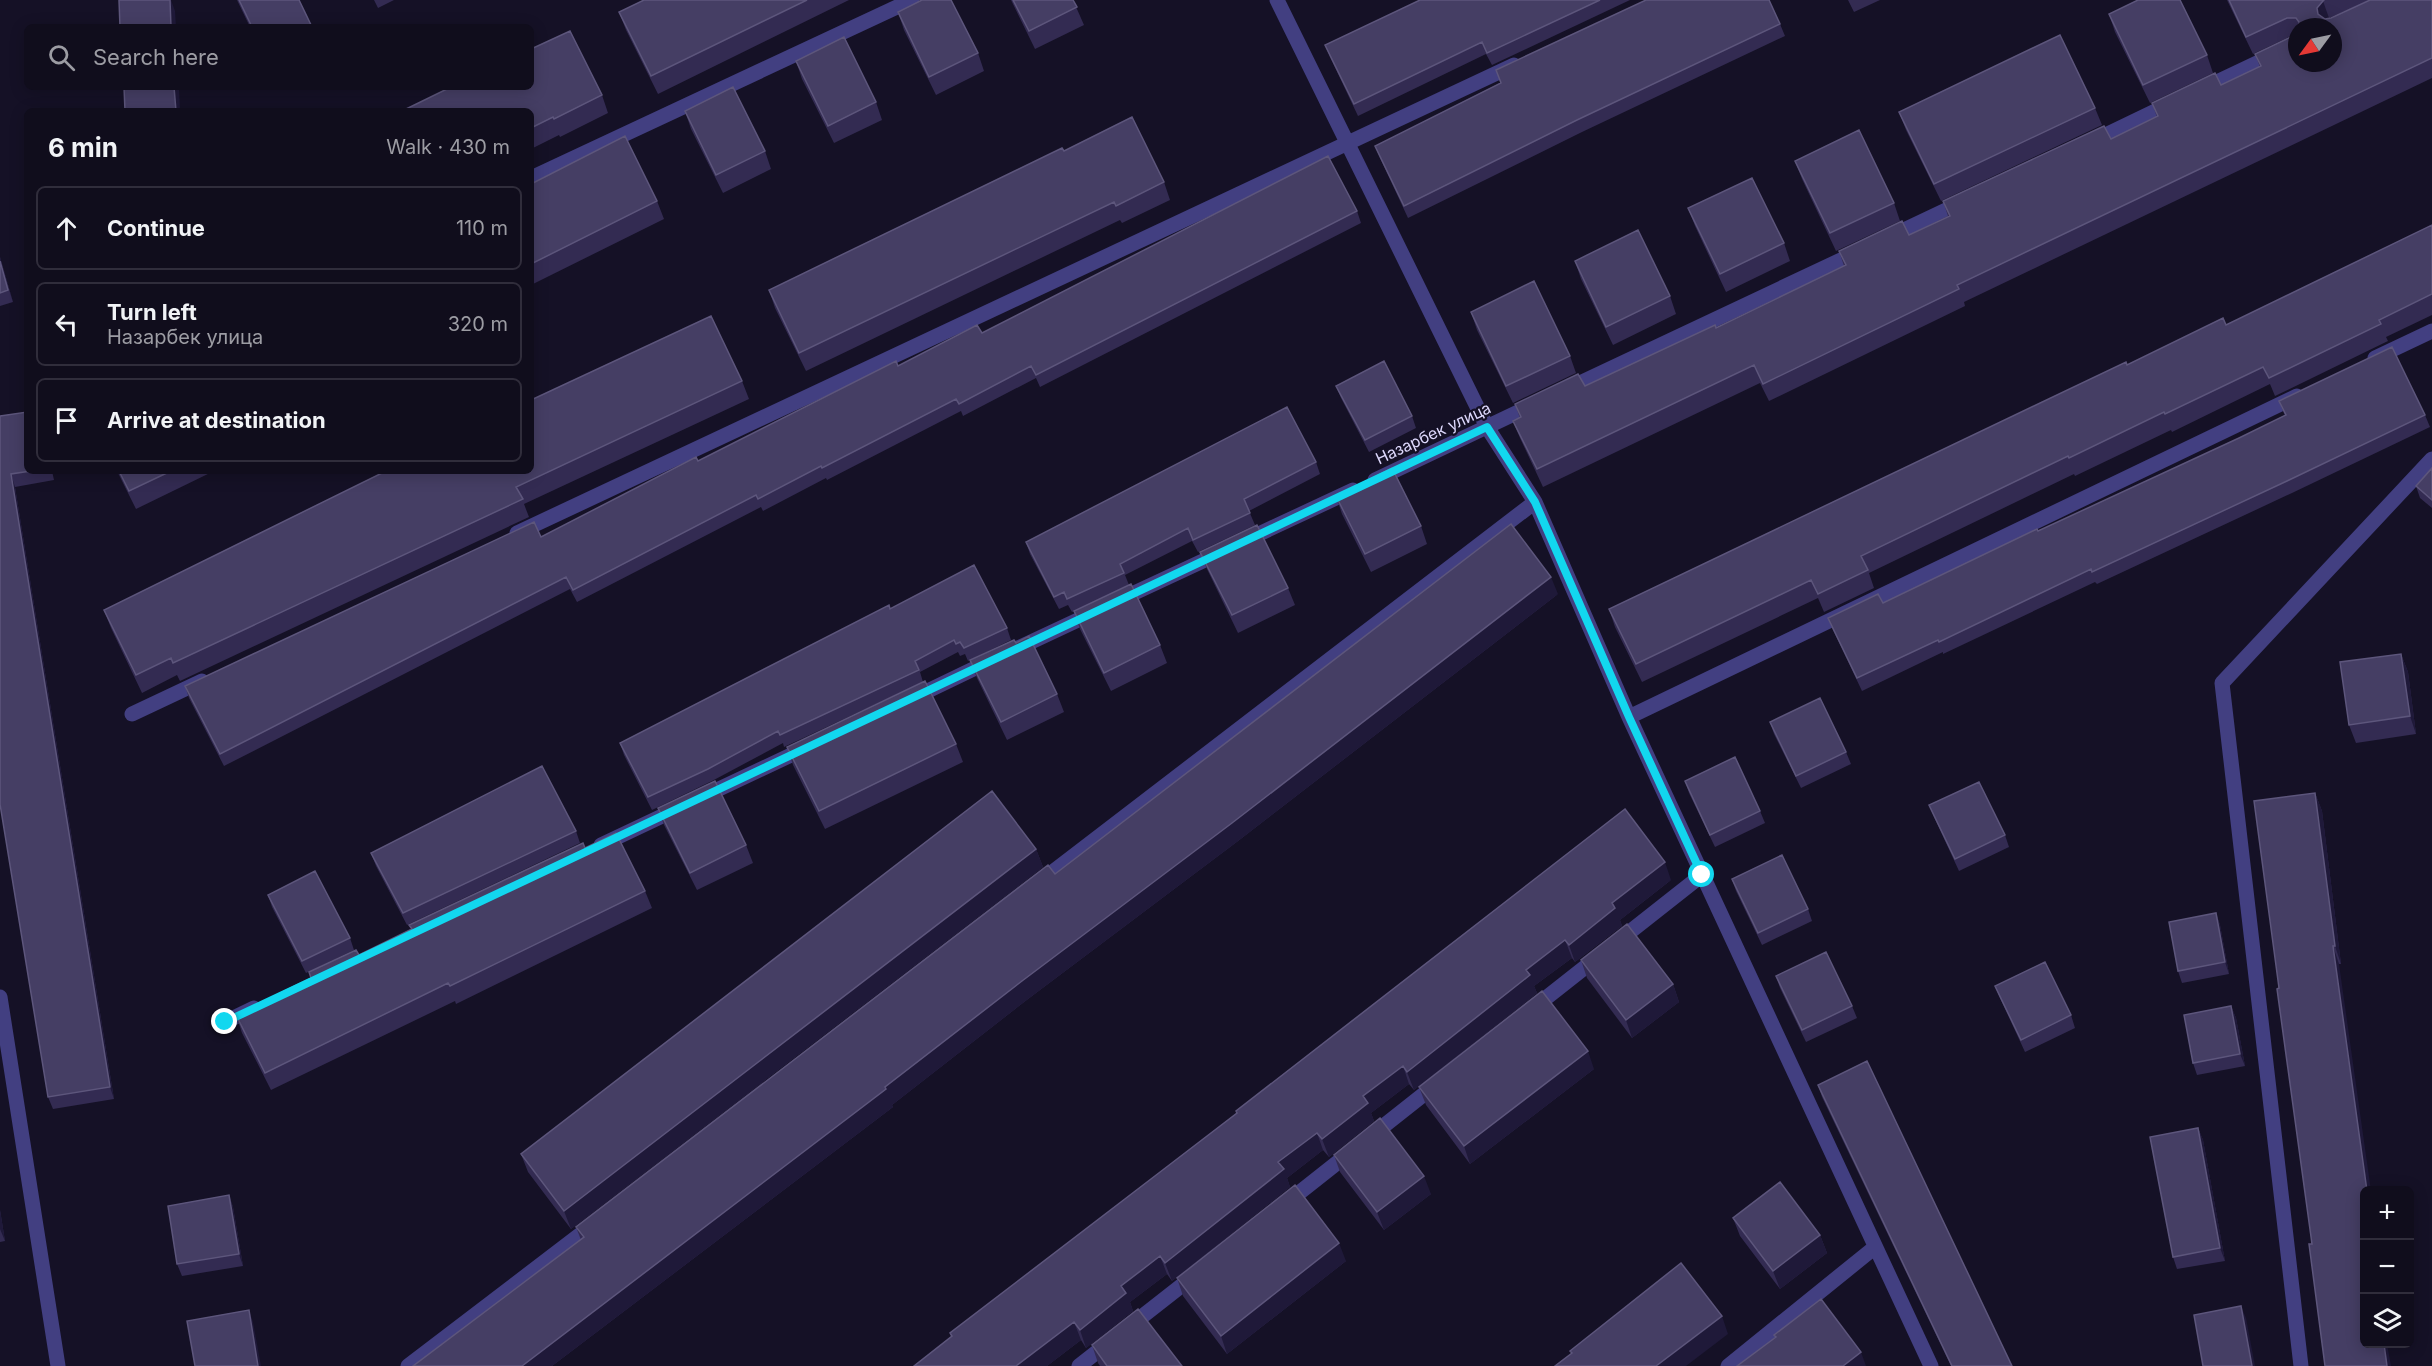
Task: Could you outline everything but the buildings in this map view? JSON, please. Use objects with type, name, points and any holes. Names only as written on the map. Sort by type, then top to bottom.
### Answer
[{"type":"street","points":[[534,177],[912,0]]},
{"type":"street","points":[[1277,0],[1487,427],[1535,502],[1629,717],[1874,1248],[1931,1366]]},
{"type":"street","points":[[2081,146],[2288,48]]},
{"type":"street","points":[[500,541],[1526,59]]},
{"type":"street","name":"Назарбек улица","points":[[894,707],[1973,197]]},
{"type":"street","points":[[2357,367],[2432,331]]},
{"type":"street","points":[[1629,717],[2314,387]]},
{"type":"street","points":[[2301,1366],[2222,683],[2432,459]]},
{"type":"street","points":[[1024,894],[1535,502]]},
{"type":"street","points":[[132,714],[218,674]]},
{"type":"street","points":[[592,849],[818,742]]},
{"type":"street","points":[[1516,1022],[1702,875]]},
{"type":"street","points":[[0,998],[58,1366]]},
{"type":"street","points":[[225,1022],[268,1002]]},
{"type":"street","points":[[1275,1212],[1451,1073]]},
{"type":"street","points":[[408,1366],[607,1214]]},
{"type":"street","points":[[1728,1366],[1874,1248]]},
{"type":"street","points":[[1079,1366],[1209,1263]]},
{"type":"route","points":[[225,1022],[1487,427],[1535,502],[1629,717],[1702,875]]}]
